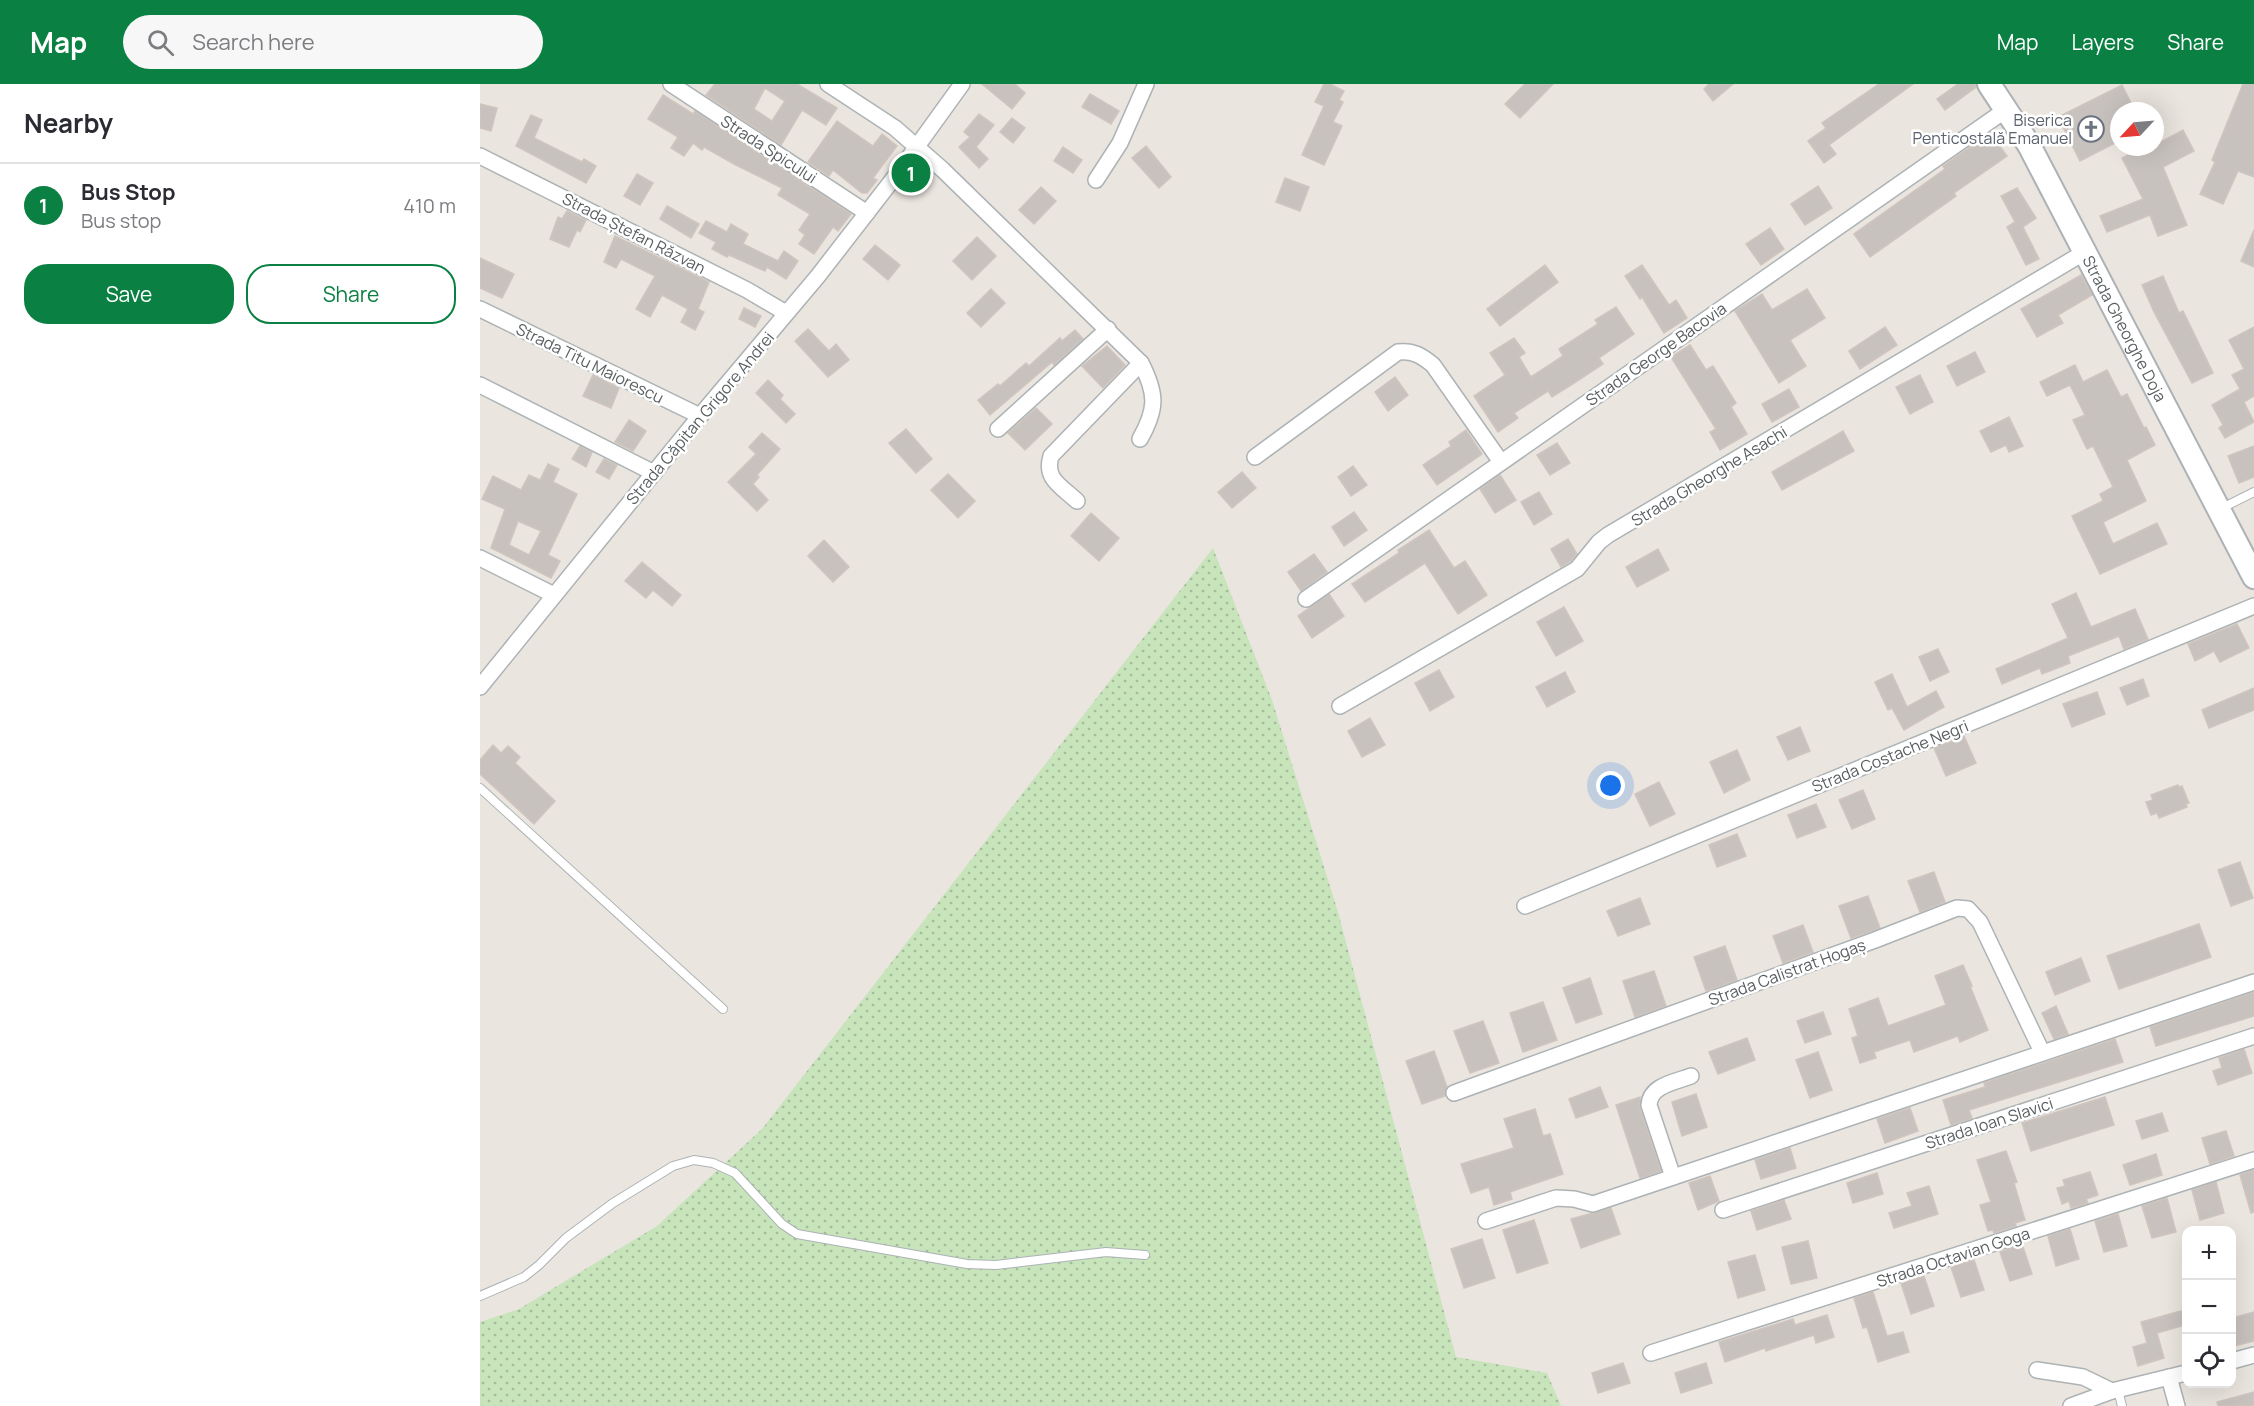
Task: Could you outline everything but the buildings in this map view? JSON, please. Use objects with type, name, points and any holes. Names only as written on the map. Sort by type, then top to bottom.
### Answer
[{"type":"street","name":"Strada Spicului","points":[[671,84],[867,213]]},
{"type":"street","points":[[828,84],[895,128],[917,147],[972,197],[1142,363],[1149,379],[1154,402],[1151,420],[1140,439]]},
{"type":"street","name":"Strada Căpitan Grigore Andrei","points":[[480,687],[867,213],[962,84]]},
{"type":"street","points":[[1096,180],[1120,143],[1146,84]]},
{"type":"street","name":"Strada Gheorghe Doja","points":[[1989,84],[2029,145],[2254,577]]},
{"type":"street","name":"Strada George Bacovia","points":[[1306,599],[2007,109]]},
{"type":"street","name":"Strada Ștefan Răzvan","points":[[480,156],[747,290],[786,314]]},
{"type":"street","name":"Strada Gheorghe Asachi","points":[[1340,706],[1577,568],[1608,535],[2085,252]]},
{"type":"street","name":"Strada Titu Maiorescu","points":[[480,309],[700,416]]},
{"type":"street","points":[[998,429],[1108,329]]},
{"type":"street","points":[[1255,457],[1398,352],[1408,351],[1421,355],[1433,365],[1501,462]]},
{"type":"street","points":[[1077,501],[1050,476],[1047,467],[1051,456],[1142,363]]},
{"type":"street","points":[[480,385],[654,473]]},
{"type":"street","points":[[480,558],[554,595]]},
{"type":"street","name":"Strada Costache Negri","points":[[1525,906],[2254,606]]},
{"type":"street","name":"Strada Calistrat Hogaș","points":[[1454,1093],[1957,908],[1968,909],[1980,922],[2042,1052]]},
{"type":"street","points":[[1486,1221],[1556,1198],[1574,1199],[1593,1204],[2254,982]]},
{"type":"street","name":"Strada Ioan Slavici","points":[[1723,1210],[2254,1036]]},
{"type":"street","points":[[1673,1177],[1649,1100],[1652,1094],[1661,1087],[1691,1076]]},
{"type":"street","name":"Strada Octavian Goga","points":[[1651,1353],[2254,1160]]},
{"type":"street","points":[[2236,1360],[2254,1355]]},
{"type":"street","points":[[2037,1370],[2083,1377],[2115,1391]]},
{"type":"street","points":[[2071,1406],[2115,1391],[2182,1374]]},
{"type":"street","points":[[2169,1377],[2177,1406]]},
{"type":"lane","points":[[2219,510],[2254,492]]},
{"type":"lane","points":[[480,788],[723,1009]]},
{"type":"lane","points":[[480,1296],[524,1276],[539,1265],[566,1238],[613,1203],[673,1166],[694,1160],[713,1163],[735,1173],[782,1224],[797,1234],[967,1264],[996,1265],[1106,1252],[1145,1256]]},
{"type":"lane","points":[[2115,1391],[2122,1406]]},
{"type":"green space","points":[[1213,548],[1272,700],[1338,912],[1456,1357],[1547,1373],[1561,1406],[480,1406],[480,1322],[519,1309],[657,1226],[762,1129]]},
{"type":"place","name":"Biserica Penticostală Emanuel","points":[[2091,129]]},
{"type":"place","name":"Bus Stop","points":[[911,173]]}]
